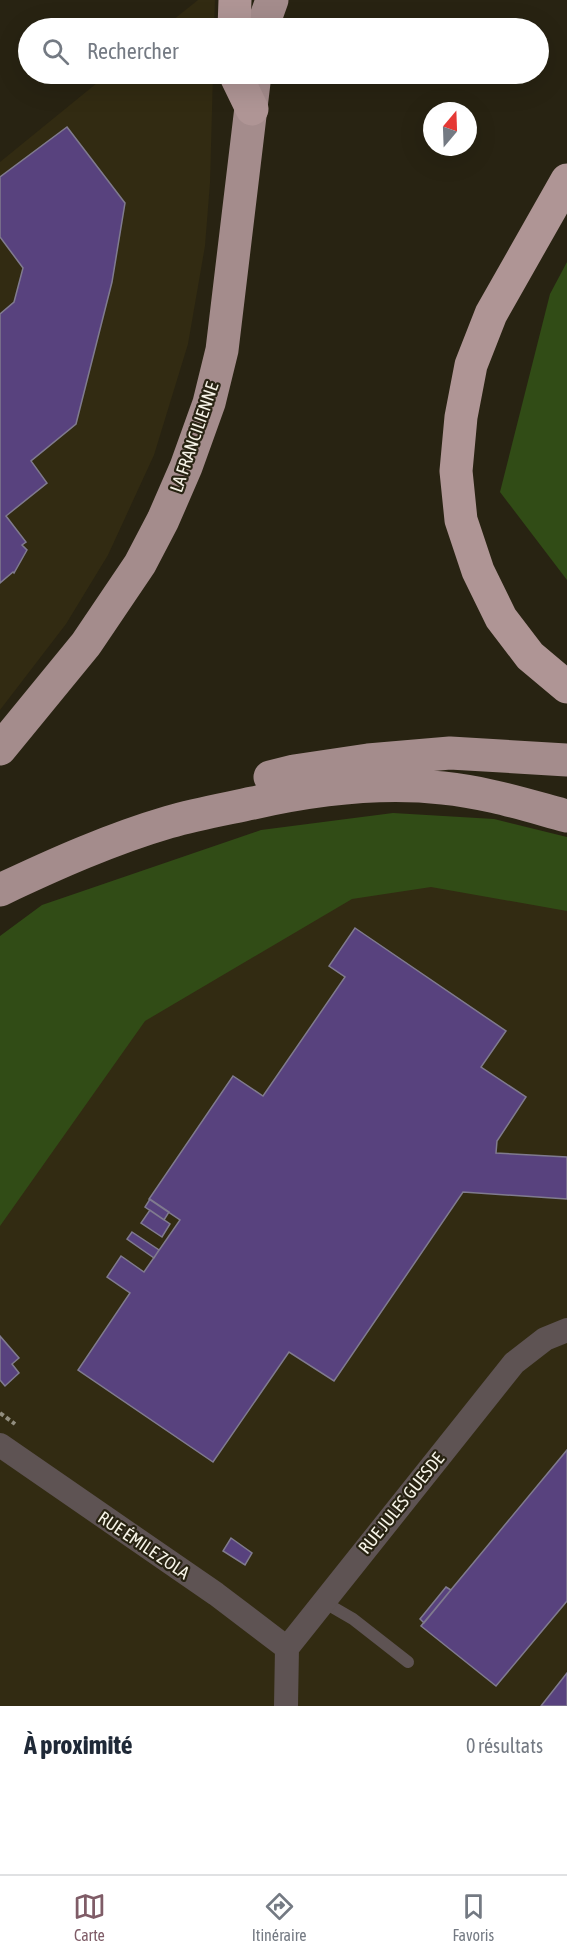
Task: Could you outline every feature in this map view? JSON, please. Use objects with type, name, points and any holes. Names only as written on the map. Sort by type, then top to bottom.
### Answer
[{"type":"highway","points":[[234,18],[235,0]]},
{"type":"highway","points":[[266,18],[272,0]]},
{"type":"highway","points":[[240,84],[252,109]]},
{"type":"highway","name":"LA FRANCILIENNE","points":[[0,749],[86,644],[140,564],[163,520],[186,467],[209,403],[222,350],[254,84]]},
{"type":"highway","points":[[567,180],[551,211],[509,279],[491,314],[471,365],[461,417],[456,471],[461,520],[478,571],[501,618],[530,656],[567,687]]},
{"type":"highway","points":[[169,822],[201,795],[294,771],[368,760],[450,753],[567,760]]},
{"type":"highway","points":[[0,890],[121,838],[169,822],[305,792],[357,787],[444,788],[497,797],[567,816]]},
{"type":"street","name":"RUE JULES GUESDE","points":[[287,1648],[322,1601],[514,1363],[545,1339],[567,1330]]},
{"type":"street","name":"RUE ÉMILE ZOLA","points":[[0,1445],[216,1594],[287,1648]]},
{"type":"street","points":[[286,1706],[287,1648]]},
{"type":"lane","points":[[322,1601],[353,1619],[408,1662]]},
{"type":"shaded area","points":[[198,0],[215,0],[214,18],[176,18]]},
{"type":"shaded area","points":[[96,84],[213,84],[210,183],[205,246],[188,344],[154,455],[108,555],[66,624],[0,710],[0,162]]},
{"type":"shaded area","points":[[567,848],[567,1706],[0,1706],[0,951]]},
{"type":"green space","points":[[567,262],[567,580],[500,492],[550,294]]},
{"type":"green space","points":[[393,813],[494,819],[567,837],[567,911],[431,887],[352,899],[145,1021],[0,1226],[0,936],[42,905],[261,830]]},
{"type":"building","points":[[67,127],[125,203],[112,282],[76,424],[31,461],[47,483],[6,516],[26,542],[22,545],[27,550],[14,573],[0,583],[0,314],[14,302],[23,268],[0,237],[0,177]]},
{"type":"building","points":[[355,928],[506,1031],[481,1067],[526,1097],[497,1141],[496,1153],[567,1157],[567,1199],[463,1192],[334,1381],[289,1352],[213,1462],[78,1370],[130,1293],[107,1277],[121,1256],[144,1272],[180,1220],[149,1199],[233,1076],[263,1096],[345,977],[329,966]]},
{"type":"building","points":[[150,1199],[169,1212],[164,1220],[145,1207]]},
{"type":"building","points":[[150,1210],[170,1224],[162,1237],[141,1223]]},
{"type":"building","points":[[132,1232],[159,1250],[154,1258],[127,1239]]},
{"type":"building","points":[[0,1336],[19,1358],[12,1364],[19,1373],[5,1386],[0,1380]]},
{"type":"building","points":[[567,1450],[567,1601],[496,1686],[421,1626]]},
{"type":"building","points":[[231,1538],[252,1553],[245,1565],[223,1551]]},
{"type":"building","points":[[446,1587],[451,1590],[424,1623],[420,1619]]},
{"type":"building","points":[[567,1673],[567,1706],[541,1706]]}]
